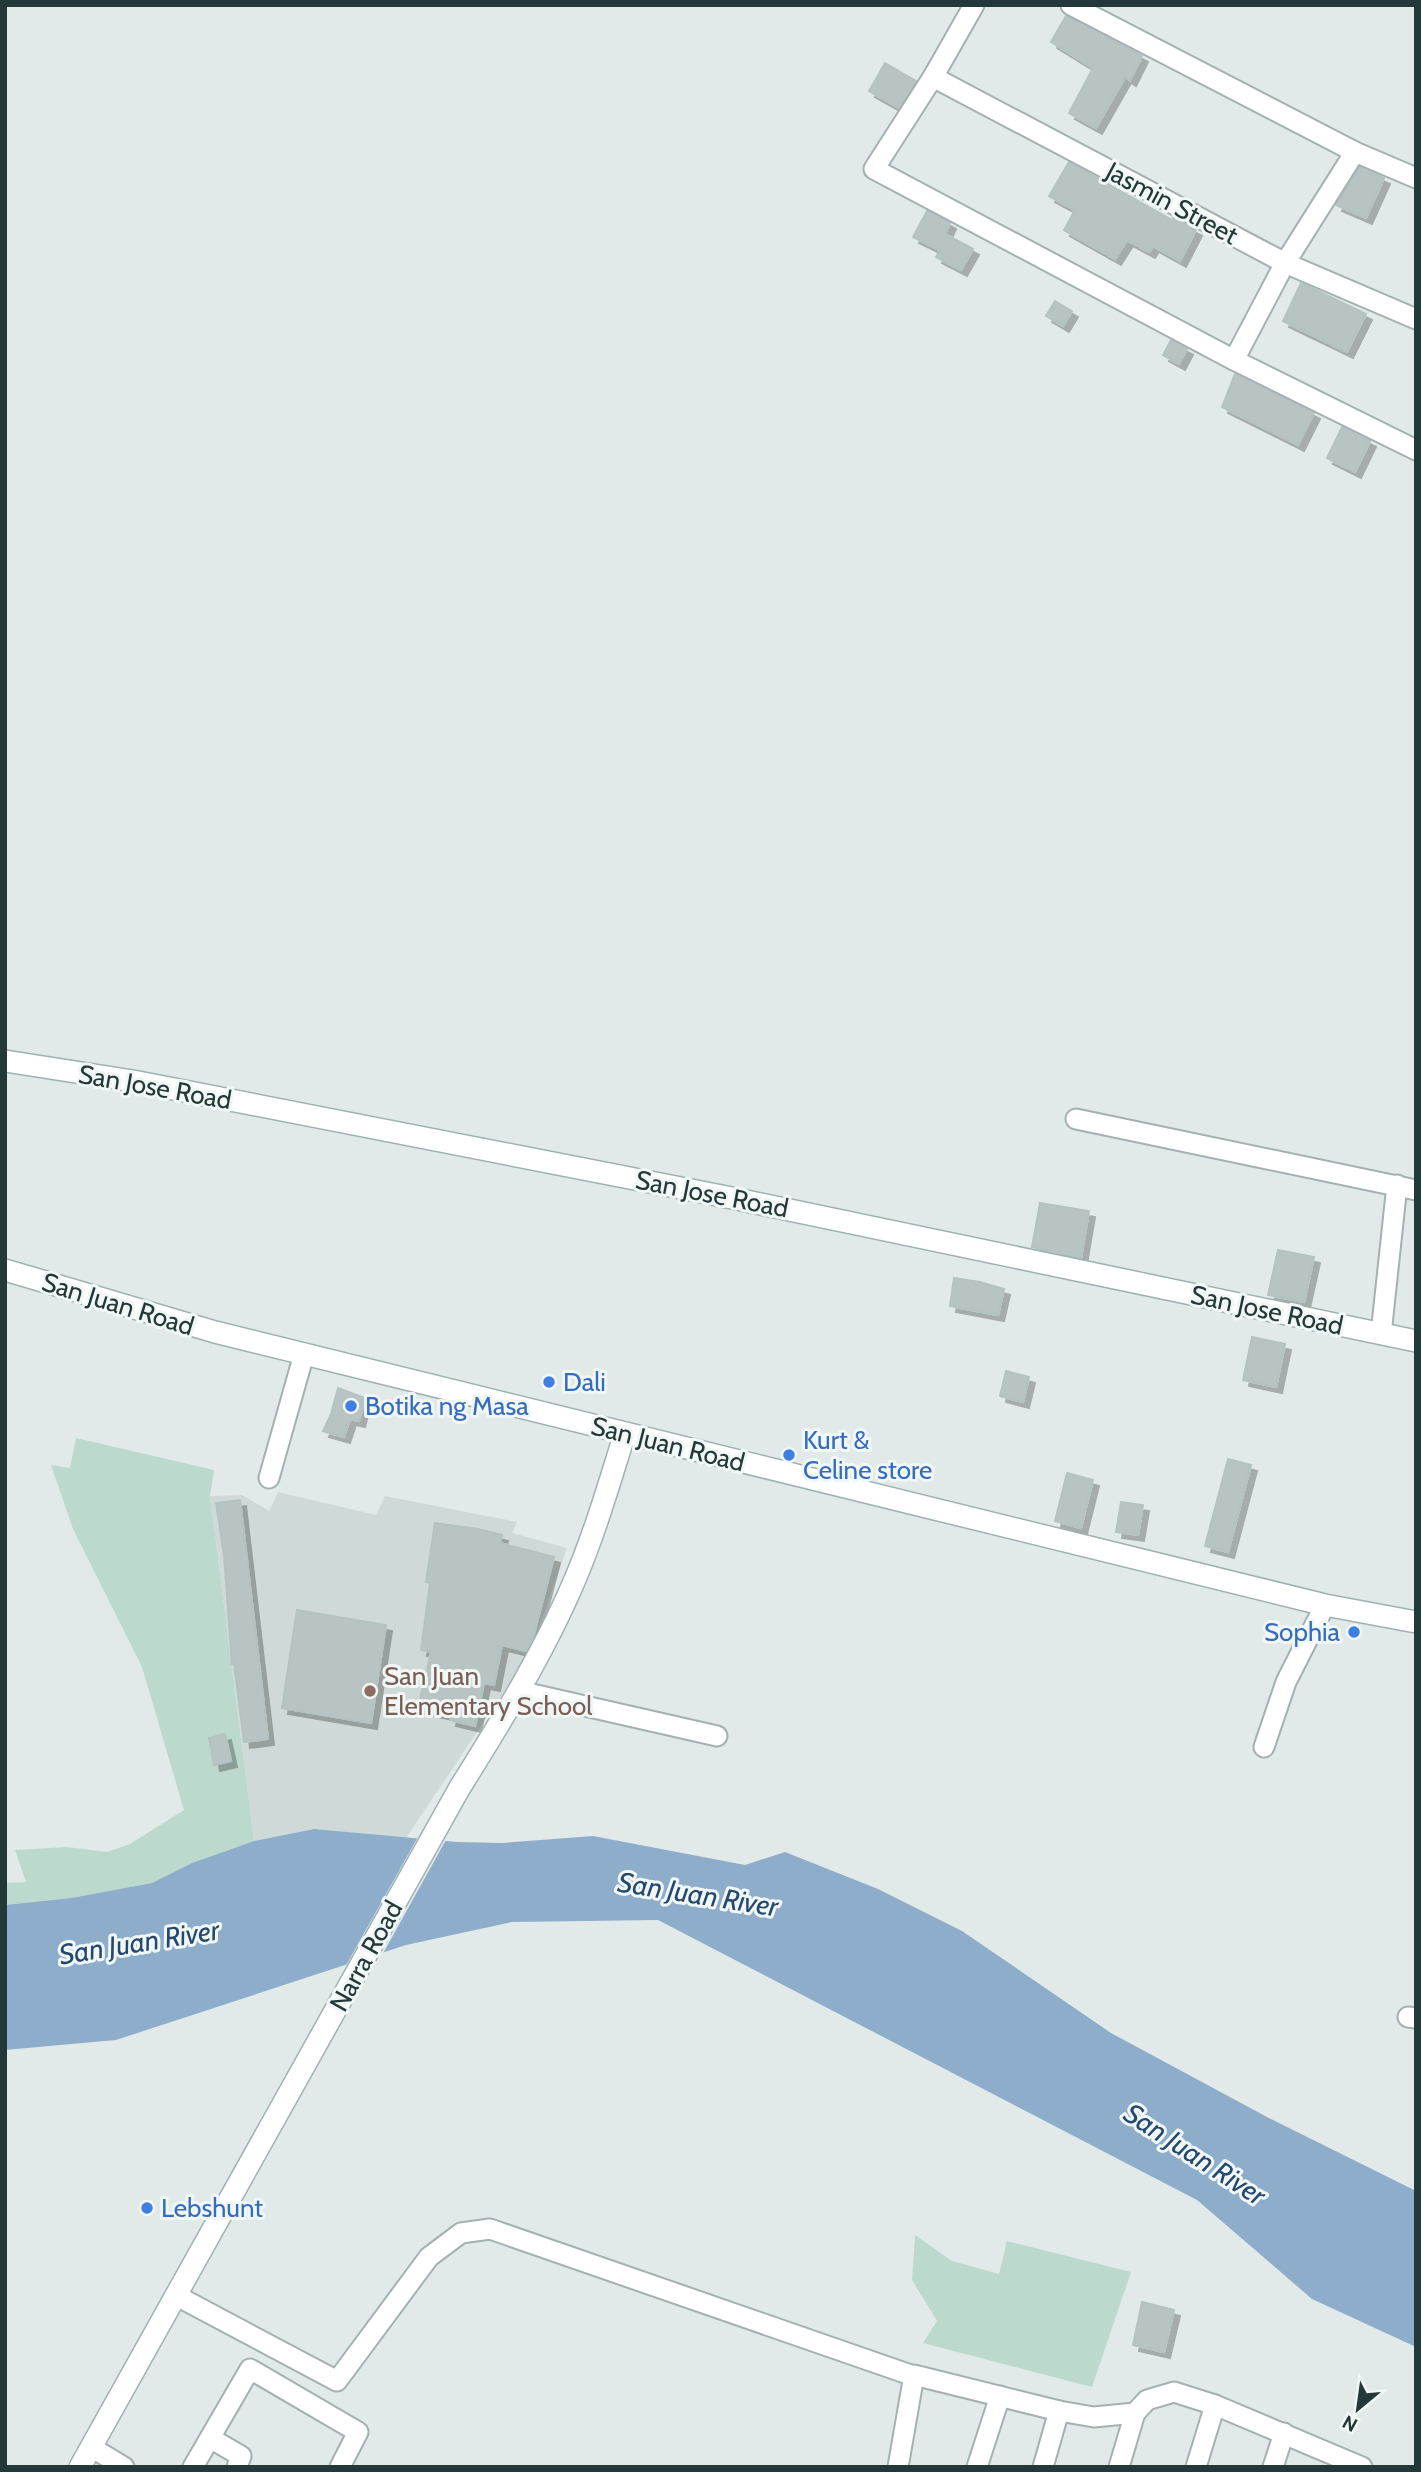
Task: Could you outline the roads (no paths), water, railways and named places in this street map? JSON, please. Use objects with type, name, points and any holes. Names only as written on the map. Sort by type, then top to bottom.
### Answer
[{"type":"street","points":[[974,5],[933,77],[874,169],[1234,360],[1416,450]]},
{"type":"street","points":[[1071,5],[1355,152],[1416,178]]},
{"type":"street","name":"Jasmin Street","points":[[933,77],[1285,263],[1416,320]]},
{"type":"street","points":[[1234,360],[1285,263],[1355,152]]},
{"type":"street","name":"San Jose Road","points":[[5,1061],[133,1081],[732,1198],[1416,1341]]},
{"type":"street","points":[[1076,1119],[1406,1187],[1381,1334]]},
{"type":"street","name":"San Juan Road","points":[[5,1270],[215,1332],[1325,1605],[1416,1622]]},
{"type":"street","points":[[269,1478],[304,1354]]},
{"type":"street","name":"Narra Road","points":[[80,2467],[459,1789],[519,1691],[553,1627],[578,1572],[625,1433]]},
{"type":"street","points":[[1265,1747],[1286,1682],[1325,1605]]},
{"type":"street","points":[[519,1691],[717,1736]]},
{"type":"street","points":[[177,2296],[337,2381],[429,2257],[461,2233],[490,2229],[908,2374]]},
{"type":"street","points":[[193,2467],[250,2370],[358,2432],[340,2467]]},
{"type":"street","points":[[898,2467],[914,2375],[1059,2411],[1094,2417],[1135,2413]]},
{"type":"street","points":[[1119,2467],[1135,2413],[1147,2400],[1174,2392],[1215,2405],[1284,2433],[1356,2466]]},
{"type":"street","points":[[977,2467],[1000,2396]]},
{"type":"street","points":[[1196,2467],[1215,2405]]},
{"type":"street","points":[[1043,2467],[1059,2411]]},
{"type":"street","points":[[1273,2467],[1284,2433]]},
{"type":"street","points":[[210,2438],[241,2456],[237,2467]]},
{"type":"street","points":[[91,2447],[124,2467]]},
{"type":"water","name":"San Juan River","points":[[314,1829],[457,1842],[503,1843],[593,1836],[745,1865],[785,1852],[878,1889],[962,1931],[1111,2033],[1267,2117],[1416,2191],[1416,2347],[1312,2299],[1197,2200],[658,1920],[512,1922],[406,1945],[116,2040],[5,2050],[5,1905],[71,1898],[152,1883],[192,1863],[254,1841]]},
{"type":"place","name":"Dali","points":[[549,1382]]},
{"type":"place","name":"Botika ng Masa","points":[[351,1406]]},
{"type":"place","name":"Kurt & Celine store","points":[[789,1455]]},
{"type":"place","name":"Sophia","points":[[1354,1632]]},
{"type":"place","name":"San Juan Elementary School","points":[[370,1691]]},
{"type":"place","name":"Lebshunt","points":[[147,2208]]}]
